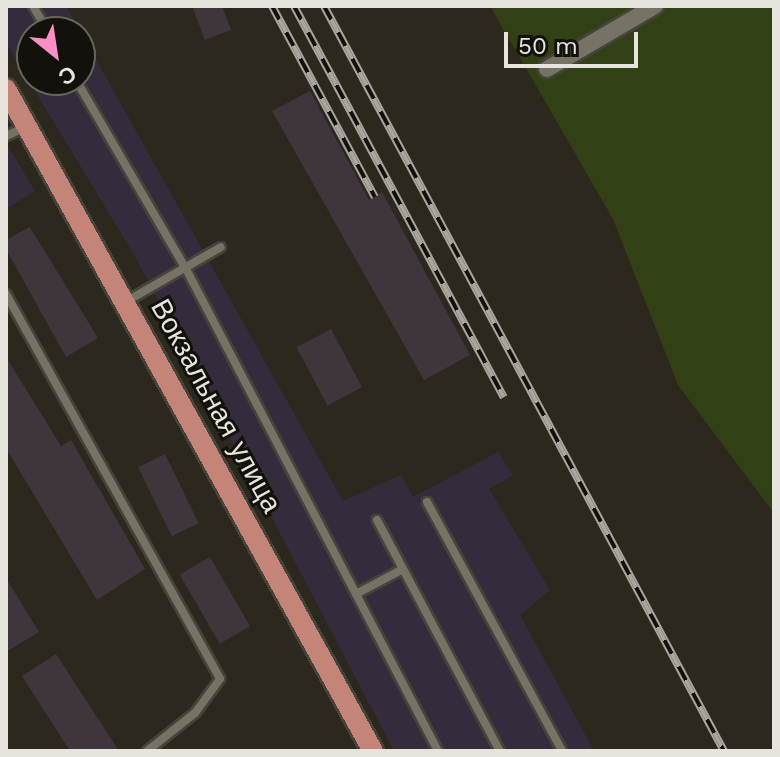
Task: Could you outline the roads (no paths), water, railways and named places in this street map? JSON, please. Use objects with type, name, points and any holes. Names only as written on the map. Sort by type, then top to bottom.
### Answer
[{"type":"main road","name":"Вокзальная улица","points":[[6,89],[127,301],[373,751]]},
{"type":"street","points":[[547,69],[655,6]]},
{"type":"lane","points":[[85,96],[185,267],[438,751]]},
{"type":"lane","points":[[6,136],[27,126]]},
{"type":"lane","points":[[127,301],[221,247]]},
{"type":"lane","points":[[6,294],[220,679],[195,713],[147,751]]},
{"type":"lane","points":[[427,502],[562,751]]},
{"type":"lane","points":[[377,520],[500,751]]},
{"type":"lane","points":[[356,594],[403,569]]},
{"type":"railway","points":[[272,6],[375,197]]},
{"type":"railway","points":[[294,6],[504,397]]},
{"type":"railway","points":[[324,6],[724,751]]}]
